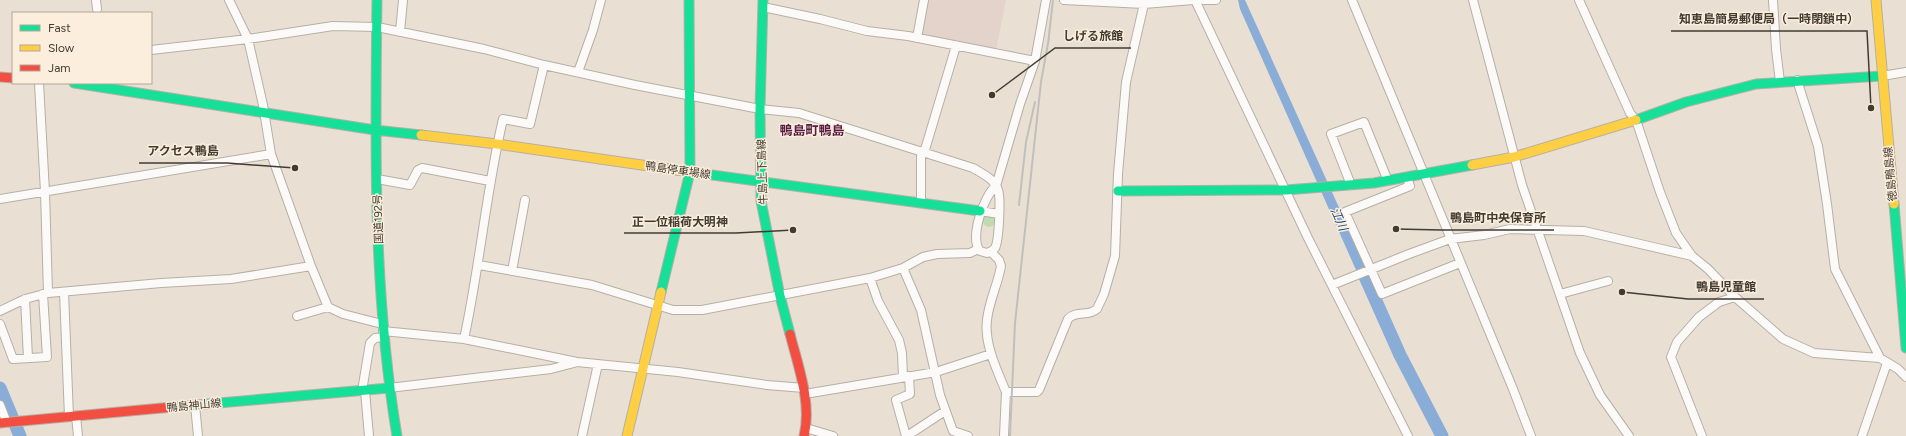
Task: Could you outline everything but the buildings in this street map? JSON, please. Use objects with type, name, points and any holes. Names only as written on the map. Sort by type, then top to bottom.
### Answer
[{"type":"main road","name":"国道192号","points":[[377,0],[375,130],[383,331],[389,388],[397,436]]},
{"type":"main road","points":[[628,434],[642,369],[690,172],[691,96],[689,0]]},
{"type":"main road","name":"徳島鴨島線","points":[[1876,0],[1902,275],[1906,348]]},
{"type":"main road","name":"牛島上下島線","points":[[763,4],[760,108],[761,201],[780,296],[804,391],[805,432]]},
{"type":"main road","points":[[1118,191],[1286,190],[1388,181],[1514,157],[1636,120],[1686,102],[1756,84],[1797,80],[1882,76]]},
{"type":"main road","points":[[0,77],[12,78]]},
{"type":"main road","name":"鴨島停車場線","points":[[81,84],[375,130],[497,144],[690,172],[761,180],[980,211]]},
{"type":"main road","name":"鴨島神山線","points":[[8,423],[195,405],[298,398],[389,388]]},
{"type":"street","points":[[229,0],[248,39],[264,112],[271,154],[311,266],[328,307]]},
{"type":"street","points":[[400,32],[403,0]]},
{"type":"street","points":[[578,72],[593,30],[601,0]]},
{"type":"street","points":[[917,38],[924,0]]},
{"type":"street","points":[[152,50],[248,39],[333,26],[377,27],[484,49],[544,65],[691,96],[799,113],[973,168],[989,178],[996,186],[999,190],[999,214],[996,245],[991,252],[984,253],[978,249],[976,244],[980,211],[992,189],[996,186],[1034,62],[1046,0]]},
{"type":"street","points":[[1064,0],[1144,4],[1194,0],[1332,285],[1408,436]]},
{"type":"street","points":[[1203,0],[1216,0]]},
{"type":"street","points":[[1352,0],[1513,389],[1530,436]]},
{"type":"street","points":[[1474,0],[1514,157],[1580,353],[1600,395],[1629,436]]},
{"type":"street","points":[[1579,0],[1630,113],[1636,120],[1660,192],[1676,233],[1692,256],[1708,269],[1735,297],[1783,339],[1814,353],[1884,361],[1898,368],[1906,376]]},
{"type":"street","points":[[1772,0],[1780,82]]},
{"type":"street","points":[[763,4],[867,31],[917,38],[1034,62]]},
{"type":"street","points":[[1006,392],[1037,392],[1068,319],[1074,314],[1094,312],[1099,306],[1115,256],[1118,174],[1126,82],[1144,4]]},
{"type":"street","points":[[921,202],[922,152],[956,46]]},
{"type":"street","points":[[464,339],[478,265],[490,181],[503,119],[530,124],[544,65]]},
{"type":"street","points":[[1882,76],[1906,72]]},
{"type":"street","points":[[1797,80],[1818,146],[1835,269],[1884,361],[1862,436]]},
{"type":"street","points":[[0,324],[13,359],[47,357],[45,192],[39,84]]},
{"type":"street","points":[[1351,185],[1331,134],[1364,122],[1388,181]]},
{"type":"street","points":[[0,199],[271,154]]},
{"type":"street","points":[[377,179],[410,185],[418,170],[422,168],[490,181]]},
{"type":"street","points":[[1407,178],[1410,186],[1345,212],[1382,294],[1460,263]]},
{"type":"street","points":[[512,271],[525,200]]},
{"type":"street","points":[[980,211],[999,214]]},
{"type":"street","points":[[1332,285],[1450,239],[1484,234],[1510,228],[1584,231],[1692,256]]},
{"type":"street","points":[[478,265],[592,284],[673,310],[702,310],[870,278],[903,268],[923,257],[937,254],[970,253],[978,249]]},
{"type":"street","points":[[991,252],[999,260],[1001,266],[986,321],[987,336],[991,354],[1006,392],[1004,436]]},
{"type":"street","points":[[0,311],[24,299],[46,294],[161,283],[231,279],[311,266]]},
{"type":"street","points":[[903,268],[921,310],[945,411],[952,431],[968,436]]},
{"type":"street","points":[[870,278],[878,301],[898,340],[902,353],[910,394],[896,400],[906,436],[945,411]]},
{"type":"street","points":[[1560,294],[1608,281]]},
{"type":"street","points":[[64,292],[73,416],[78,436]]},
{"type":"street","points":[[1702,436],[1671,357],[1677,342],[1699,317],[1719,302],[1735,297]]},
{"type":"street","points":[[24,299],[28,358]]},
{"type":"street","points":[[297,316],[328,307],[383,331],[464,339],[577,362],[678,372],[804,391],[936,372],[991,354]]},
{"type":"street","points":[[369,436],[364,391],[370,343],[383,331]]},
{"type":"street","points":[[389,388],[551,369],[577,362]]},
{"type":"street","points":[[582,436],[598,364]]},
{"type":"street","points":[[0,404],[8,423]]},
{"type":"street","points":[[195,405],[198,436]]},
{"type":"street","points":[[805,432],[833,436]]},
{"type":"shaded area","points":[[926,0],[1006,0],[996,51],[920,36]]},
{"type":"green space","points":[[989,215],[993,217],[995,221],[993,225],[989,227],[985,225],[983,221],[985,217]]},
{"type":"water","points":[[1238,0],[1245,0],[1375,287],[1364,288],[1240,9]]},
{"type":"waterway","name":"江川","points":[[1363,272],[1400,355],[1442,436]]},
{"type":"waterway","points":[[0,388],[20,436]]},
{"type":"railway","points":[[1048,44],[1053,0]]},
{"type":"railway","points":[[1010,436],[1015,323],[1041,82],[1049,38]]},
{"type":"railway","points":[[1019,205],[1026,142],[1035,102]]},
{"type":"traffic: fast","points":[[377,0],[377,218],[383,328],[397,436]]},
{"type":"traffic: fast","points":[[661,292],[690,172],[689,0]]},
{"type":"traffic: fast","points":[[763,0],[760,109],[761,201],[780,296],[790,334]]},
{"type":"traffic: fast","points":[[1636,120],[1686,102],[1756,84],[1882,76]]},
{"type":"traffic: fast","points":[[80,84],[375,130],[421,135]]},
{"type":"traffic: fast","points":[[1118,191],[1286,190],[1374,183],[1472,165]]},
{"type":"traffic: fast","points":[[690,172],[980,211]]},
{"type":"traffic: fast","points":[[1894,204],[1906,348]]},
{"type":"traffic: fast","points":[[173,407],[389,388]]},
{"type":"traffic: slow","points":[[1876,0],[1894,204]]},
{"type":"traffic: slow","points":[[1472,165],[1514,157],[1636,120]]},
{"type":"traffic: slow","points":[[421,135],[497,144],[690,172]]},
{"type":"traffic: slow","points":[[627,436],[661,292]]},
{"type":"traffic: jam","points":[[0,77],[12,78]]},
{"type":"traffic: jam","points":[[790,334],[805,398],[806,423],[804,436]]},
{"type":"traffic: jam","points":[[0,423],[173,407]]},
{"type":"place","name":"しげる旅館","points":[[992,95]]},
{"type":"place","name":"知恵島簡易郵便局（一時閉鎖中）","points":[[1871,108]]},
{"type":"place","name":"アクセス鴨島","points":[[295,168]]},
{"type":"place","name":"鴨島町中央保育所","points":[[1396,229]]},
{"type":"place","name":"正一位稲荷大明神","points":[[793,230]]},
{"type":"place","name":"鴨島児童館","points":[[1622,292]]},
{"type":"district","name":"鴨島町鴨島","points":[[812,130]]}]
